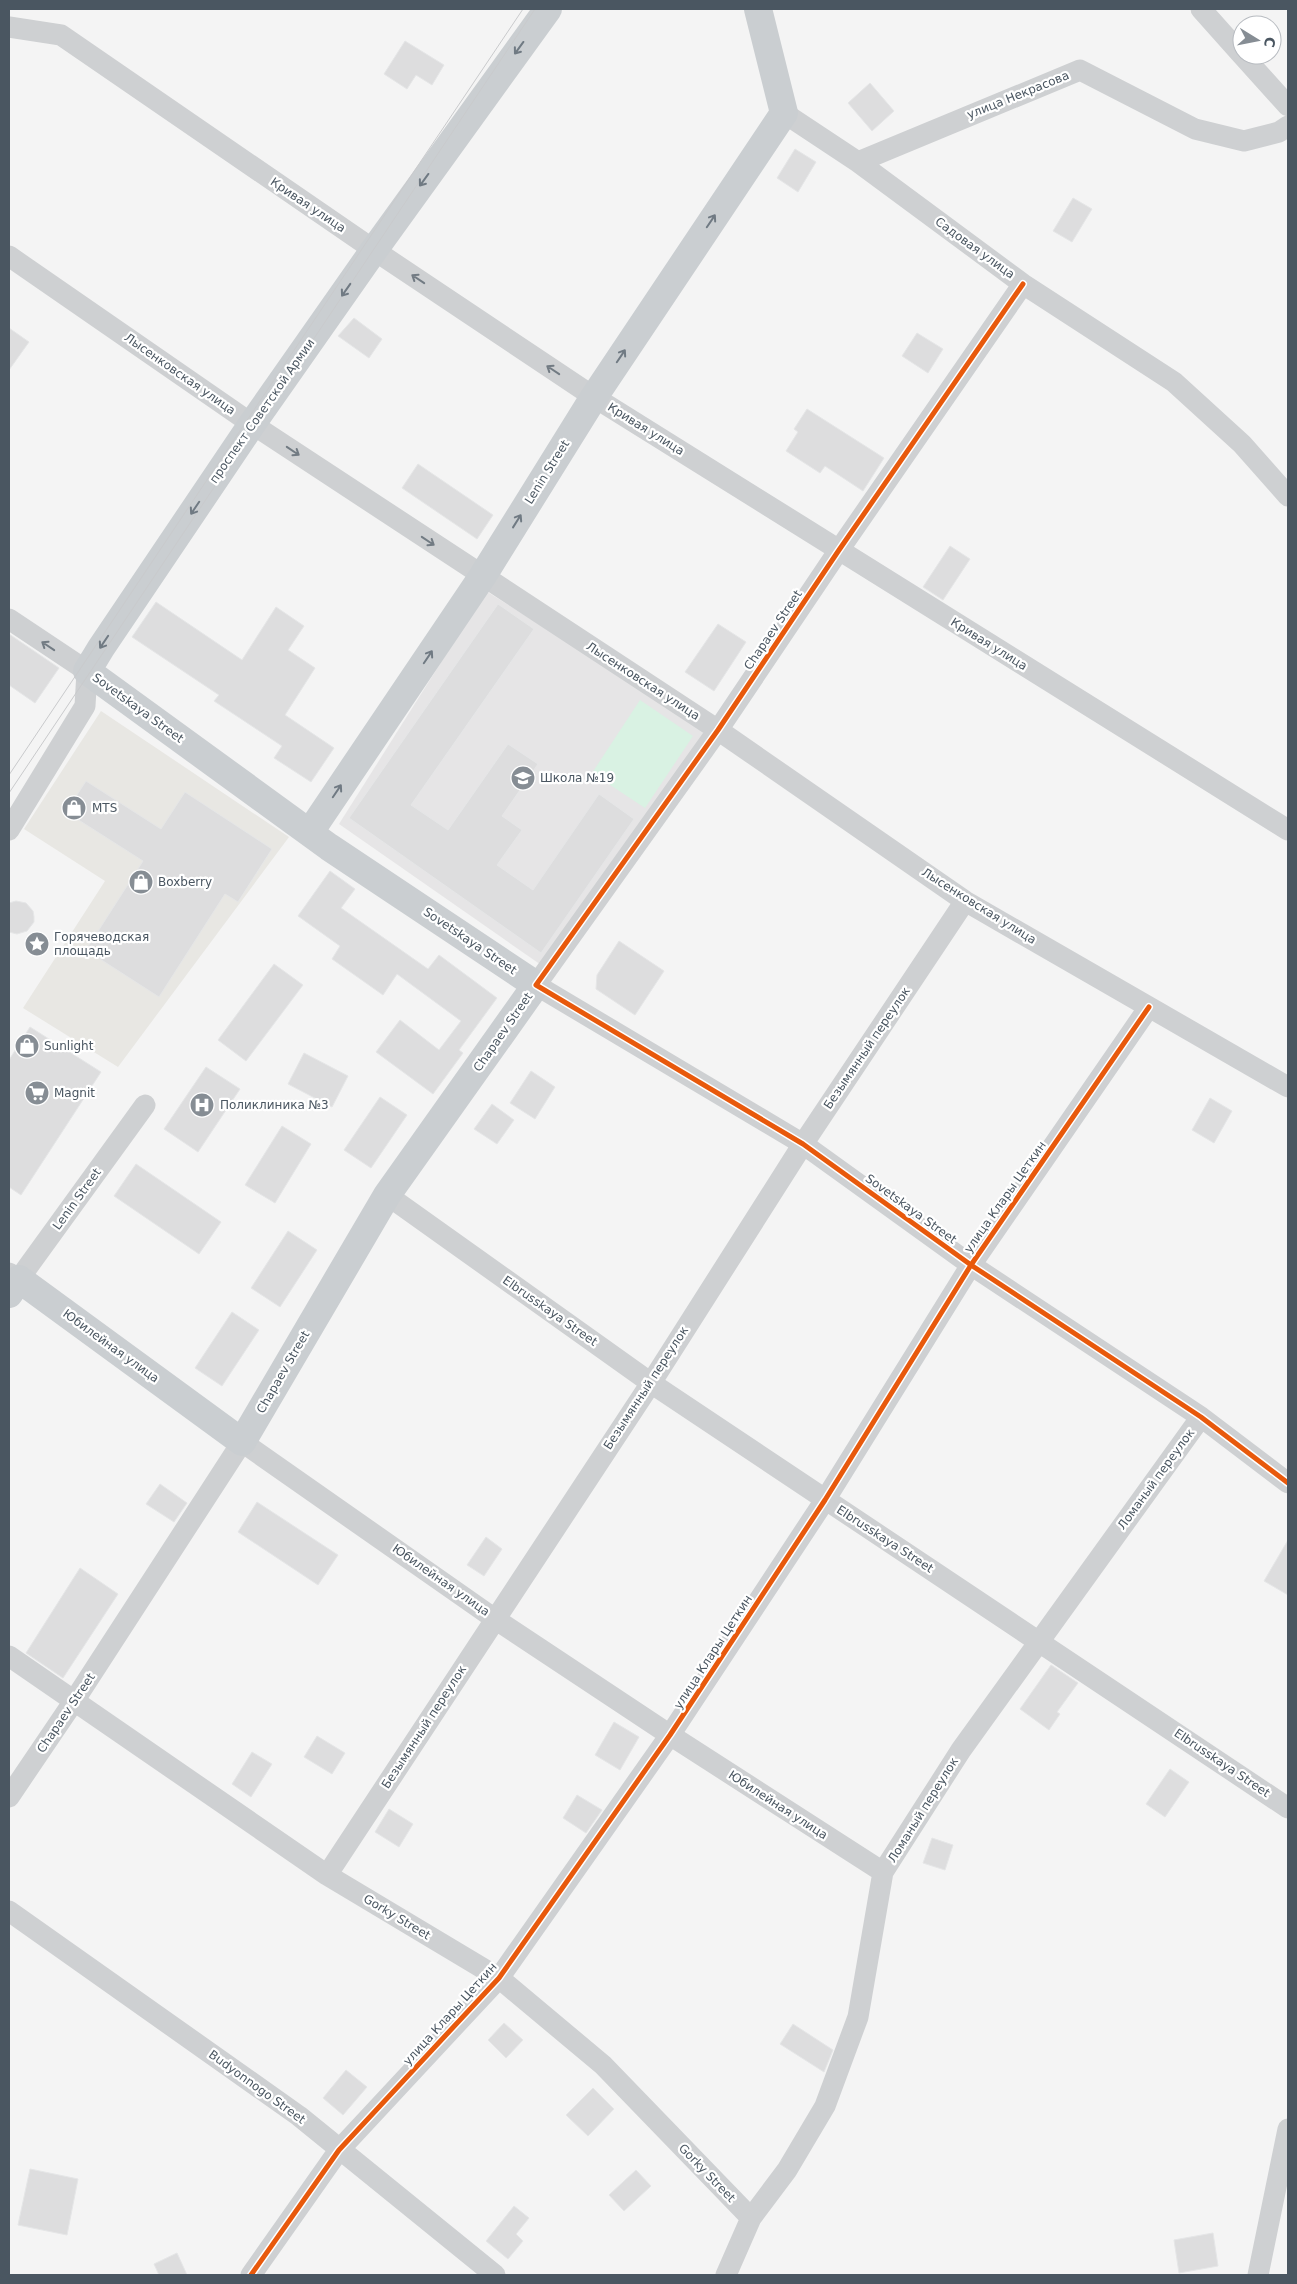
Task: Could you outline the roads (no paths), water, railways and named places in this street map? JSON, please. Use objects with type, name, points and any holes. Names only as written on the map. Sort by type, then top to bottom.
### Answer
[{"type":"main road","name":"проспект Советской Армии","points":[[87,671],[252,424],[374,250],[548,9]]},
{"type":"main road","points":[[758,9],[784,112]]},
{"type":"main road","name":"Lenin Street","points":[[310,832],[482,577],[594,397],[784,112]]},
{"type":"main road","name":"Sovetskaya Street","points":[[87,671],[329,847],[536,985]]},
{"type":"main road","name":"Chapaev Street","points":[[242,1442],[387,1195],[536,985]]},
{"type":"main road","name":"Юбилейная улица","points":[[12,1282],[242,1442]]},
{"type":"street","points":[[1201,9],[1232,44]]},
{"type":"street","name":"Кривая улица","points":[[9,27],[61,35],[374,250],[594,397],[1288,830]]},
{"type":"street","points":[[1251,65],[1288,106]]},
{"type":"street","name":"улица Некрасова","points":[[858,162],[1080,70],[1195,129],[1244,141],[1279,132],[1288,126]]},
{"type":"street","name":"Садовая улица","points":[[784,112],[858,162],[1023,284],[1174,382],[1242,444],[1288,496]]},
{"type":"street","name":"Лысенковская улица","points":[[9,256],[252,424],[482,577],[718,730],[965,901],[1288,1088]]},
{"type":"street","name":"Chapaev Street","points":[[536,985],[718,730],[839,550],[1023,284]]},
{"type":"street","name":"Sovetskaya Street","points":[[9,619],[87,671]]},
{"type":"street","name":"проспект Советской Армии","points":[[9,830],[85,706],[87,671]]},
{"type":"street","name":"Безымянный переулок","points":[[327,1875],[651,1383],[803,1144],[965,901]]},
{"type":"street","name":"Sovetskaya Street","points":[[536,985],[803,1144],[971,1265],[1201,1417],[1288,1483]]},
{"type":"street","name":"улица Клары Цеткин","points":[[251,2275],[339,2150],[499,1978],[670,1735],[825,1500],[971,1265],[1149,1007]]},
{"type":"street","name":"Lenin Street","points":[[12,1282],[145,1105]]},
{"type":"street","name":"Elbrusskaya Street","points":[[387,1195],[651,1383],[1288,1808]]},
{"type":"street","name":"Ломаный переулок","points":[[726,2275],[751,2218],[787,2170],[825,2106],[858,2017],[883,1872],[962,1750],[1201,1417]]},
{"type":"street","name":"Chapaev Street","points":[[9,1797],[74,1701],[242,1442]]},
{"type":"street","name":"Юбилейная улица","points":[[242,1442],[495,1619],[670,1735],[883,1872]]},
{"type":"street","name":"Gorky Street","points":[[9,1656],[327,1875],[499,1978],[604,2065],[751,2218]]},
{"type":"street","name":"Budyonnogo Street","points":[[9,1911],[298,2116],[495,2275]]},
{"type":"street","points":[[1258,2275],[1288,2129]]},
{"type":"tram line","points":[[9,775],[523,9]]},
{"type":"tram line","points":[[9,793],[535,9]]},
{"type":"place","name":"Школа №19","points":[[523,778]]},
{"type":"place","name":"MTS","points":[[74,808]]},
{"type":"place","name":"Boxberry","points":[[141,882]]},
{"type":"place","name":"Горячеводская площадь","points":[[37,944]]},
{"type":"place","name":"Sunlight","points":[[27,1046]]},
{"type":"place","name":"Magnit","points":[[37,1093]]},
{"type":"place","name":"Поликлиника №3","points":[[202,1105]]}]
